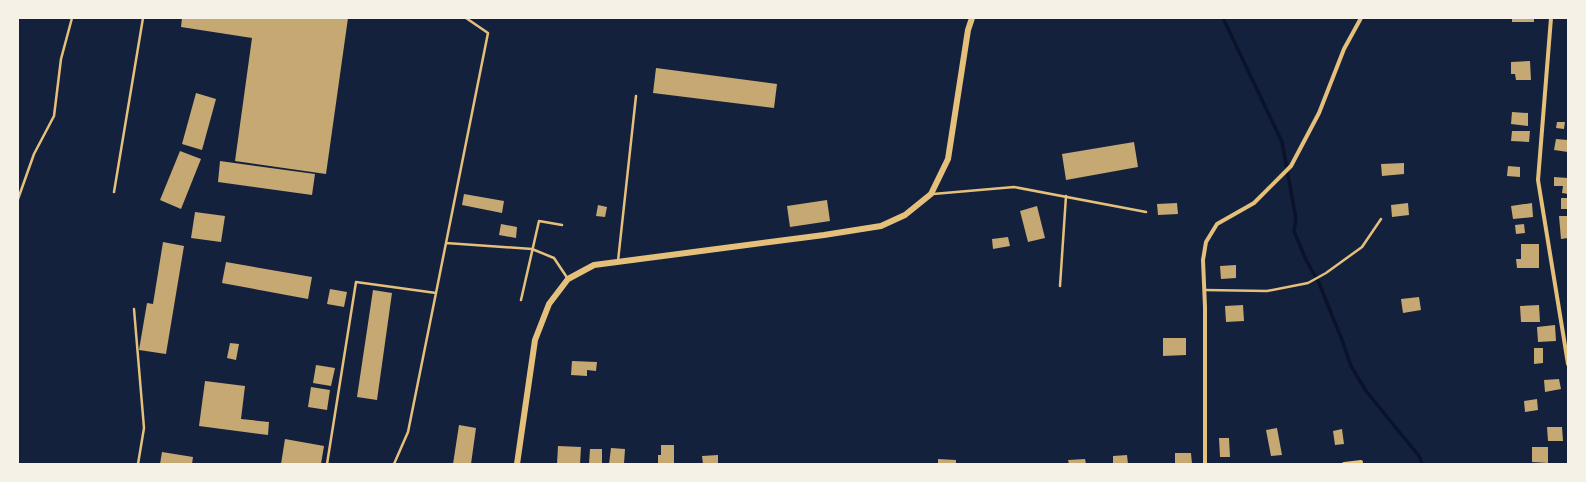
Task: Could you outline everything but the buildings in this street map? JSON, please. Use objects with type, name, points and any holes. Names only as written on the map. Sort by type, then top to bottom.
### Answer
[{"type":"street","points":[[517,464],[535,340],[549,304],[568,279],[594,265],[824,235],[881,226],[905,216],[931,194],[948,159],[968,30],[972,18]]},
{"type":"street","points":[[1205,464],[1203,260],[1206,242],[1217,224],[1254,202],[1292,166],[1319,112],[1344,49],[1361,18]]},
{"type":"street","points":[[1550,18],[1538,180],[1568,364]]},
{"type":"street","points":[[1344,464],[1361,462]]},
{"type":"lane","points":[[18,199],[34,154],[54,116],[61,59],[72,18]]},
{"type":"lane","points":[[114,192],[142,18]]},
{"type":"lane","points":[[394,464],[408,432],[488,33],[466,18]]},
{"type":"lane","points":[[618,262],[636,96]]},
{"type":"lane","points":[[931,194],[1014,187],[1146,212]]},
{"type":"lane","points":[[1060,286],[1066,196]]},
{"type":"lane","points":[[1204,290],[1267,291],[1308,283],[1326,273],[1362,247],[1381,219]]},
{"type":"lane","points":[[521,300],[539,221],[562,225]]},
{"type":"lane","points":[[446,243],[532,249],[554,258],[568,279]]},
{"type":"lane","points":[[327,464],[356,282],[436,294]]},
{"type":"lane","points":[[134,309],[144,428],[138,464]]},
{"type":"waterway","points":[[1223,18],[1282,142],[1296,219],[1294,231],[1306,260],[1319,283],[1351,366],[1366,391],[1419,456],[1422,464]]}]
